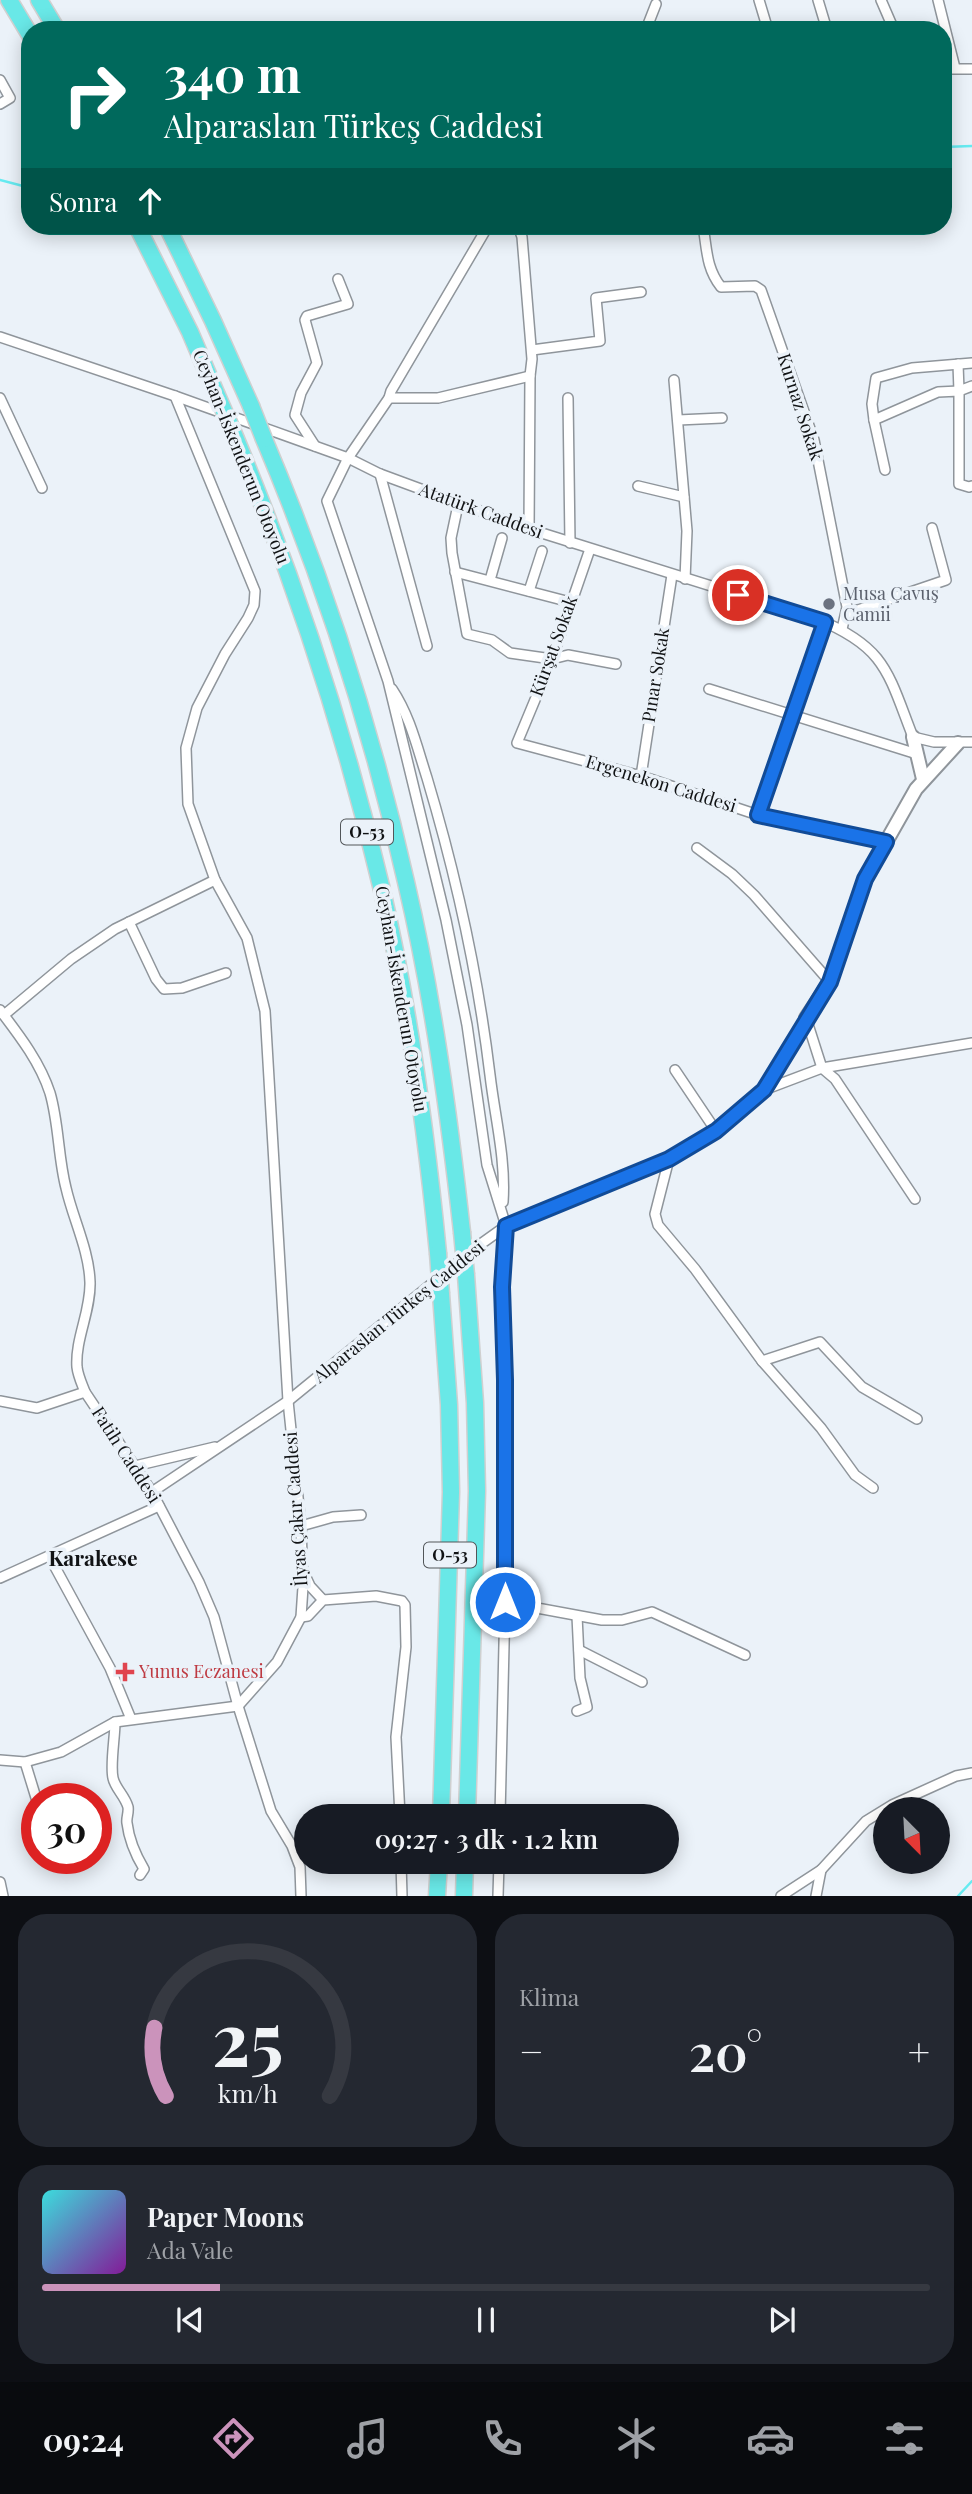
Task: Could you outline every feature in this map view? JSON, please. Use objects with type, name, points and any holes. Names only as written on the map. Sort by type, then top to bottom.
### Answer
[{"type":"highway","points":[[9,0],[22,21]]},
{"type":"highway","points":[[39,0],[52,21]]},
{"type":"highway","name":"Ceyhan-İskenderun Otoyolu","points":[[142,235],[190,332],[259,494],[325,683],[381,887],[429,1163],[449,1405],[451,1492],[441,1804]]},
{"type":"highway","name":"Ceyhan-İskenderun Otoyolu","points":[[171,235],[213,321],[283,484],[350,675],[406,882],[444,1085],[462,1232],[475,1403],[477,1491],[467,1804]]},
{"type":"highway","points":[[438,1895],[439,1874]]},
{"type":"highway","points":[[464,1895],[465,1874]]},
{"type":"street","points":[[759,0],[765,21]]},
{"type":"street","points":[[818,0],[824,21]]},
{"type":"street","points":[[881,0],[890,21]]},
{"type":"street","points":[[938,0],[943,21]]},
{"type":"street","points":[[650,21],[656,4]]},
{"type":"street","points":[[952,56],[955,68]]},
{"type":"street","points":[[952,68],[972,69]]},
{"type":"street","points":[[0,80],[10,98],[0,104]]},
{"type":"street","points":[[483,235],[397,380],[390,398],[348,458],[327,501],[327,508],[388,681],[446,920],[467,1025],[487,1166],[506,1226],[502,1287],[505,1380],[505,1602],[500,1804]]},
{"type":"street","points":[[521,235],[531,350],[529,529]]},
{"type":"street","name":"Kurnaz Sokak","points":[[704,235],[707,261],[721,287],[755,286],[761,290],[765,300],[814,440],[847,607],[842,629]]},
{"type":"street","points":[[315,446],[295,415],[301,393],[317,363],[305,320],[307,316],[348,304],[338,279]]},
{"type":"street","points":[[531,350],[600,341],[596,299],[640,292]]},
{"type":"street","name":"Atatürk Caddesi","points":[[0,337],[348,458],[380,474],[458,505],[842,629],[860,640],[886,670],[913,737]]},
{"type":"street","points":[[885,470],[872,404],[876,379],[912,368],[972,363]]},
{"type":"street","points":[[958,364],[959,484],[969,487],[972,485]]},
{"type":"street","points":[[390,398],[438,398],[530,376]]},
{"type":"street","points":[[674,380],[687,531],[685,579]]},
{"type":"street","points":[[874,420],[937,392],[959,391],[972,386]]},
{"type":"street","name":"İlyas Çakır Caddesi","points":[[175,396],[255,591],[254,605],[248,618],[225,654],[198,708],[186,748],[188,804],[215,880],[247,938],[265,1011],[288,1401],[301,1526],[301,1617]]},
{"type":"street","points":[[0,398],[42,488]]},
{"type":"street","points":[[568,398],[570,543]]},
{"type":"street","points":[[678,420],[722,418]]},
{"type":"street","points":[[380,474],[427,646]]},
{"type":"street","points":[[638,486],[684,497]]},
{"type":"street","points":[[458,505],[451,538],[467,634],[492,640],[510,653],[552,659],[568,654],[617,664]]},
{"type":"street","points":[[846,614],[946,580],[932,528]]},
{"type":"street","points":[[490,580],[502,538]]},
{"type":"street","name":"Kürşat Sokak","points":[[517,743],[552,659],[590,548]]},
{"type":"street","points":[[529,591],[542,551]]},
{"type":"street","points":[[456,572],[570,601]]},
{"type":"street","name":"Pınar Sokak","points":[[641,776],[672,575]]},
{"type":"street","points":[[758,815],[825,622]]},
{"type":"street","points":[[388,681],[405,709],[433,798],[456,887],[488,1047],[505,1175],[502,1211]]},
{"type":"street","points":[[709,688],[917,754]]},
{"type":"street","points":[[923,779],[913,737],[934,742],[972,742]]},
{"type":"street","name":"Ergenekon Caddesi","points":[[517,743],[641,776],[758,815],[886,842]]},
{"type":"street","points":[[764,1090],[830,982],[865,879],[923,779],[958,743]]},
{"type":"street","points":[[697,848],[732,874],[754,895],[830,982]]},
{"type":"street","points":[[2,1013],[71,959],[115,929],[215,880]]},
{"type":"street","points":[[129,922],[156,979],[164,989],[182,988],[226,973]]},
{"type":"street","name":"Fatih Caddesi","points":[[2,1013],[27,1046],[50,1093],[66,1187],[89,1265],[90,1285],[77,1367],[85,1392],[152,1492],[199,1582],[214,1617],[271,1811],[292,1846],[300,1867],[301,1895]]},
{"type":"street","points":[[806,1018],[822,1068],[835,1079],[915,1199]]},
{"type":"street","points":[[764,1090],[822,1068],[972,1043]]},
{"type":"street","points":[[675,1070],[716,1131]]},
{"type":"street","name":"Alparaslan Türkeş Caddesi","points":[[152,1492],[288,1401],[506,1226],[669,1159],[716,1131],[764,1090]]},
{"type":"street","points":[[669,1159],[654,1214],[658,1224],[695,1269],[762,1361],[821,1428],[855,1475],[873,1488]]},
{"type":"street","points":[[762,1361],[820,1342],[862,1387],[917,1419]]},
{"type":"street","points":[[0,1401],[37,1408],[85,1392]]},
{"type":"street","points":[[135,1466],[223,1445]]},
{"type":"street","points":[[0,1578],[159,1506]]},
{"type":"street","points":[[301,1526],[333,1517],[361,1515]]},
{"type":"street","points":[[49,1556],[110,1668],[131,1719]]},
{"type":"street","points":[[302,1568],[310,1586],[324,1600]]},
{"type":"street","points":[[0,1760],[25,1762],[61,1752],[115,1722],[238,1706],[277,1662],[301,1617],[308,1616],[324,1600],[376,1596],[402,1601],[405,1605],[407,1647],[396,1737],[399,1804]]},
{"type":"street","points":[[505,1602],[602,1620],[622,1620],[652,1612],[746,1655]]},
{"type":"street","points":[[577,1616],[580,1678],[587,1707],[577,1711]]},
{"type":"street","points":[[579,1650],[642,1682]]},
{"type":"street","points":[[115,1722],[112,1768],[114,1781],[125,1798],[131,1846],[144,1869],[139,1875]]},
{"type":"street","points":[[25,1762],[31,1783]]},
{"type":"street","points":[[781,1895],[821,1870],[866,1821],[892,1805],[956,1776],[972,1773]]},
{"type":"street","points":[[816,1895],[821,1870]]},
{"type":"street","points":[[401,1874],[402,1895]]},
{"type":"street","points":[[498,1895],[499,1874]]},
{"type":"street","points":[[0,1882],[3,1895]]},
{"type":"waterway","points":[[952,147],[972,146]]},
{"type":"waterway","points":[[0,180],[21,185]]},
{"type":"waterway","points":[[958,1896],[972,1881]]},
{"type":"place","name":"Musa Çavuş Camii","points":[[829,604]]},
{"type":"place","name":"Yunus Eczanesi","points":[[125,1672]]},
{"type":"district","name":"Karakese","points":[[93,1559]]},
{"type":"route","points":[[505,1602],[505,1380],[502,1287],[506,1226],[669,1159],[716,1131],[764,1090],[830,982],[865,879],[886,842],[758,815],[825,622],[738,595]]}]
